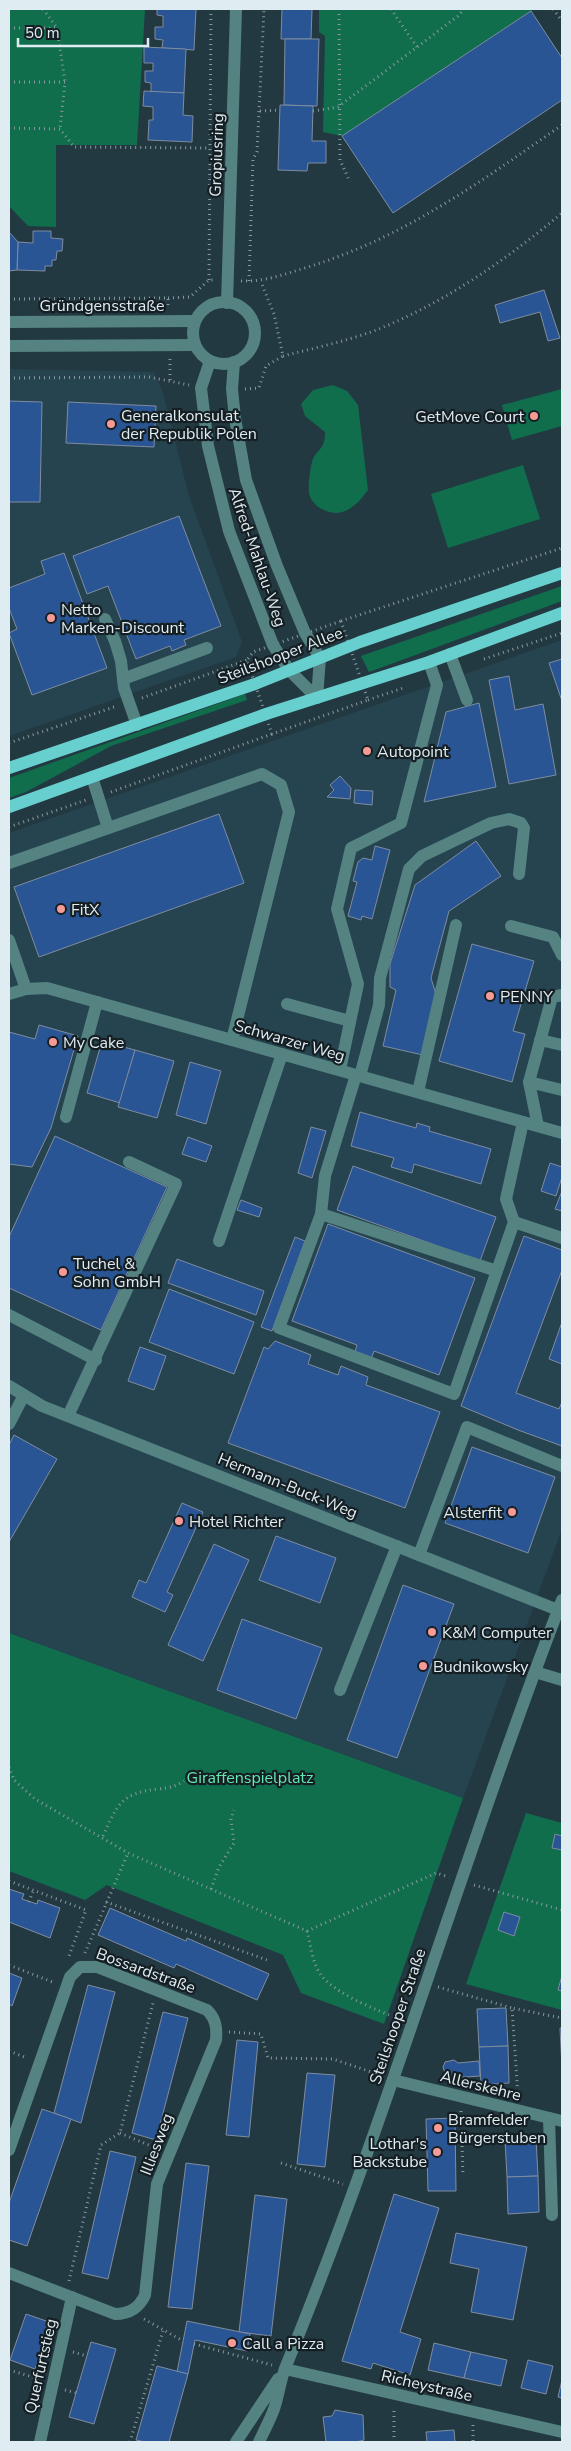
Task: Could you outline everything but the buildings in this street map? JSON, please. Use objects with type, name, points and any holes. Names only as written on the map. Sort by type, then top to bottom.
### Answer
[{"type":"main road","name":"Steilshooper Allee","points":[[9,768],[288,670],[348,646],[562,573]]},
{"type":"main road","points":[[9,807],[266,714],[429,662],[562,613]]},
{"type":"street","name":"Gropiusring","points":[[228,303],[236,9]]},
{"type":"street","points":[[220,303],[228,303],[244,310],[253,323],[255,333],[249,351],[234,362],[224,364],[210,361],[203,357],[195,345],[193,330],[195,321],[207,308],[220,303]]},
{"type":"street","name":"Gründgensstraße","points":[[9,322],[195,321]]},
{"type":"street","points":[[9,346],[195,345]]},
{"type":"street","name":"Alfred-Mahlau-Weg","points":[[210,361],[201,388],[208,446],[229,531],[266,632],[288,670],[317,698]]},
{"type":"street","name":"Alfred-Mahlau-Weg","points":[[234,362],[232,389],[246,480],[277,566],[305,632],[320,658]]},
{"type":"street","points":[[105,618],[119,654],[124,688],[137,724]]},
{"type":"street","points":[[123,679],[206,648]]},
{"type":"street","points":[[450,654],[467,700]]},
{"type":"street","points":[[317,698],[320,658]]},
{"type":"street","points":[[340,1070],[358,984],[337,909],[350,848],[401,823],[437,685],[429,662]]},
{"type":"street","points":[[9,863],[262,774],[281,785],[289,812],[232,1040]]},
{"type":"street","points":[[92,777],[108,828]]},
{"type":"street","points":[[519,874],[524,828],[522,823],[508,819],[491,822],[414,861],[405,879],[380,978],[379,1005],[325,1176],[321,1214],[279,1328],[454,1394],[514,1222],[506,1199],[523,1122]]},
{"type":"street","points":[[418,1092],[456,925]]},
{"type":"street","points":[[511,926],[553,937],[562,955]]},
{"type":"street","points":[[9,940],[26,989]]},
{"type":"street","name":"Schwarzer Weg","points":[[9,994],[26,989],[47,988],[562,1133]]},
{"type":"street","points":[[538,1126],[529,1082],[552,997],[562,995]]},
{"type":"street","points":[[66,1117],[98,1002]]},
{"type":"street","points":[[288,1004],[350,1021]]},
{"type":"street","points":[[540,1040],[562,1045]]},
{"type":"street","points":[[219,1241],[282,1054]]},
{"type":"street","points":[[529,1082],[562,1090]]},
{"type":"street","points":[[68,1416],[96,1360],[176,1184],[129,1162]]},
{"type":"street","points":[[321,1214],[498,1271]]},
{"type":"street","points":[[514,1222],[562,1238]]},
{"type":"street","points":[[9,1316],[96,1360]]},
{"type":"street","name":"Hermann-Buck-Weg","points":[[9,1386],[68,1416],[419,1555],[560,1605]]},
{"type":"street","points":[[9,1424],[24,1395]]},
{"type":"street","points":[[419,1555],[467,1427],[562,1466]]},
{"type":"street","points":[[340,1690],[397,1546]]},
{"type":"street","name":"Steilshooper Straße","points":[[259,2442],[274,2409],[285,2369],[355,2188],[425,1984],[560,1605]]},
{"type":"street","points":[[536,1672],[562,1680]]},
{"type":"street","name":"Bossardstraße","points":[[9,2150],[66,1987],[70,1977],[80,1967],[97,1967],[207,2010],[215,2025]]},
{"type":"street","name":"Illiesweg","points":[[131,2311],[137,2307],[145,2295],[157,2184],[216,2040],[215,2025]]},
{"type":"street","name":"Allerskehre","points":[[393,2080],[562,2122]]},
{"type":"street","points":[[549,2118],[552,2216]]},
{"type":"street","points":[[9,2273],[116,2314],[131,2311]]},
{"type":"street","name":"Querfurtstieg","points":[[40,2442],[69,2296]]},
{"type":"street","points":[[236,2442],[285,2369]]},
{"type":"street","name":"Richeystraße","points":[[285,2369],[562,2432]]},
{"type":"path","points":[[44,9],[57,28],[65,82],[60,129],[74,147],[210,148]]},
{"type":"path","points":[[209,280],[211,9]]},
{"type":"path","points":[[249,282],[252,159],[257,152],[264,9]]},
{"type":"path","points":[[339,9],[338,107],[340,160],[350,182]]},
{"type":"path","points":[[391,9],[417,47]]},
{"type":"path","points":[[458,16],[459,9]]},
{"type":"path","points":[[313,111],[338,107],[458,16],[464,9]]},
{"type":"path","points":[[553,9],[562,21]]},
{"type":"path","points":[[9,28],[57,28]]},
{"type":"path","points":[[9,82],[65,82]]},
{"type":"path","points":[[260,111],[280,110]]},
{"type":"path","points":[[168,298],[190,297],[209,280],[261,282],[348,255],[415,222],[470,189],[562,125]]},
{"type":"path","points":[[9,128],[60,129]]},
{"type":"path","points":[[232,389],[258,388],[266,366],[283,356],[378,329],[456,292],[513,254],[562,213]]},
{"type":"path","points":[[261,282],[274,314],[283,356]]},
{"type":"path","points":[[9,378],[149,377],[201,388]]},
{"type":"path","points":[[322,628],[562,548]]},
{"type":"path","points":[[9,827],[368,700],[341,621]]},
{"type":"path","points":[[251,670],[247,660],[252,652],[260,650]]},
{"type":"path","points":[[271,728],[272,734]]},
{"type":"path","points":[[9,1767],[14,1780],[35,1799],[103,1836],[128,1853],[307,1930],[436,1873],[461,1882],[562,1910]]},
{"type":"path","points":[[103,1836],[116,1807],[137,1792],[176,1787],[184,1781]]},
{"type":"path","points":[[211,1889],[219,1867],[234,1843],[231,1819],[234,1810]]},
{"type":"path","points":[[80,1967],[128,1853]]},
{"type":"path","points":[[9,1882],[86,1910],[66,1965]]},
{"type":"path","points":[[29,1902],[34,1891]]},
{"type":"path","points":[[106,1902],[268,1960]]},
{"type":"path","points":[[307,1930],[314,1960],[321,1975],[331,1985],[382,2012],[412,2024]]},
{"type":"path","points":[[9,1965],[66,1987]]},
{"type":"path","points":[[425,1984],[512,2008],[562,2018]]},
{"type":"path","points":[[69,2296],[101,2144],[120,2134],[156,1990]]},
{"type":"path","points":[[512,2008],[518,2111]]},
{"type":"path","points":[[215,2025],[261,2034],[268,2058],[333,2060],[393,2080]]},
{"type":"path","points":[[460,2096],[463,2176]]},
{"type":"path","points":[[120,2134],[170,2154]]},
{"type":"path","points":[[281,2163],[355,2188]]},
{"type":"path","points":[[131,2311],[183,2341]]},
{"type":"path","points":[[130,2442],[138,2414],[148,2390],[163,2330]]},
{"type":"path","points":[[194,2344],[285,2369]]},
{"type":"path","points":[[9,2370],[53,2383]]},
{"type":"path","points":[[394,2393],[394,2442]]},
{"type":"path","points":[[138,2414],[143,2415]]},
{"type":"shaded area","points":[[9,369],[154,372],[163,393],[189,496],[242,642],[236,657],[9,736]]},
{"type":"shaded area","points":[[562,640],[562,1529],[463,1798],[9,1633],[9,833]]},
{"type":"green space","points":[[9,9],[145,9],[137,145],[56,145],[56,227],[28,226],[9,206]]},
{"type":"green space","points":[[319,9],[534,9],[342,136],[323,132],[325,36],[319,32]]},
{"type":"green space","points":[[333,385],[347,391],[358,405],[368,490],[352,507],[340,513],[329,512],[318,507],[309,493],[309,477],[312,462],[324,443],[325,432],[305,416],[301,404],[313,390]]},
{"type":"green space","name":"GetMove Court","points":[[562,389],[562,426],[512,440],[502,405]]},
{"type":"green space","points":[[523,465],[540,519],[448,548],[431,494]]},
{"type":"green space","points":[[562,586],[562,601],[369,672],[361,656]]},
{"type":"green space","points":[[245,694],[247,700],[111,746],[26,792],[9,798],[9,778]]},
{"type":"green space","name":"Giraffenspielplatz","points":[[9,1633],[463,1798],[384,2024],[301,1993],[283,1955],[107,1885],[85,1900],[9,1871]]},
{"type":"green space","points":[[526,1813],[562,1823],[562,2010],[466,1984]]},
{"type":"place","name":"GetMove Court","points":[[534,416]]},
{"type":"place","name":"Generalkonsulat der Republik Polen","points":[[111,424]]},
{"type":"place","name":"Netto Marken-Discount","points":[[51,618]]},
{"type":"place","name":"Autopoint","points":[[367,751]]},
{"type":"place","name":"FitX","points":[[61,909]]},
{"type":"place","name":"PENNY","points":[[490,996]]},
{"type":"place","name":"My Cake","points":[[53,1042]]},
{"type":"place","name":"Tuchel & Sohn GmbH","points":[[63,1272]]},
{"type":"place","name":"Alsterfit","points":[[512,1512]]},
{"type":"place","name":"Hotel Richter","points":[[179,1521]]},
{"type":"place","name":"K&M Computer","points":[[432,1632]]},
{"type":"place","name":"Budnikowsky","points":[[423,1666]]},
{"type":"place","name":"Bramfelder Bürgerstuben","points":[[438,2128]]},
{"type":"place","name":"Lothar's Backstube","points":[[437,2152]]},
{"type":"place","name":"Call a Pizza","points":[[232,2343]]}]
